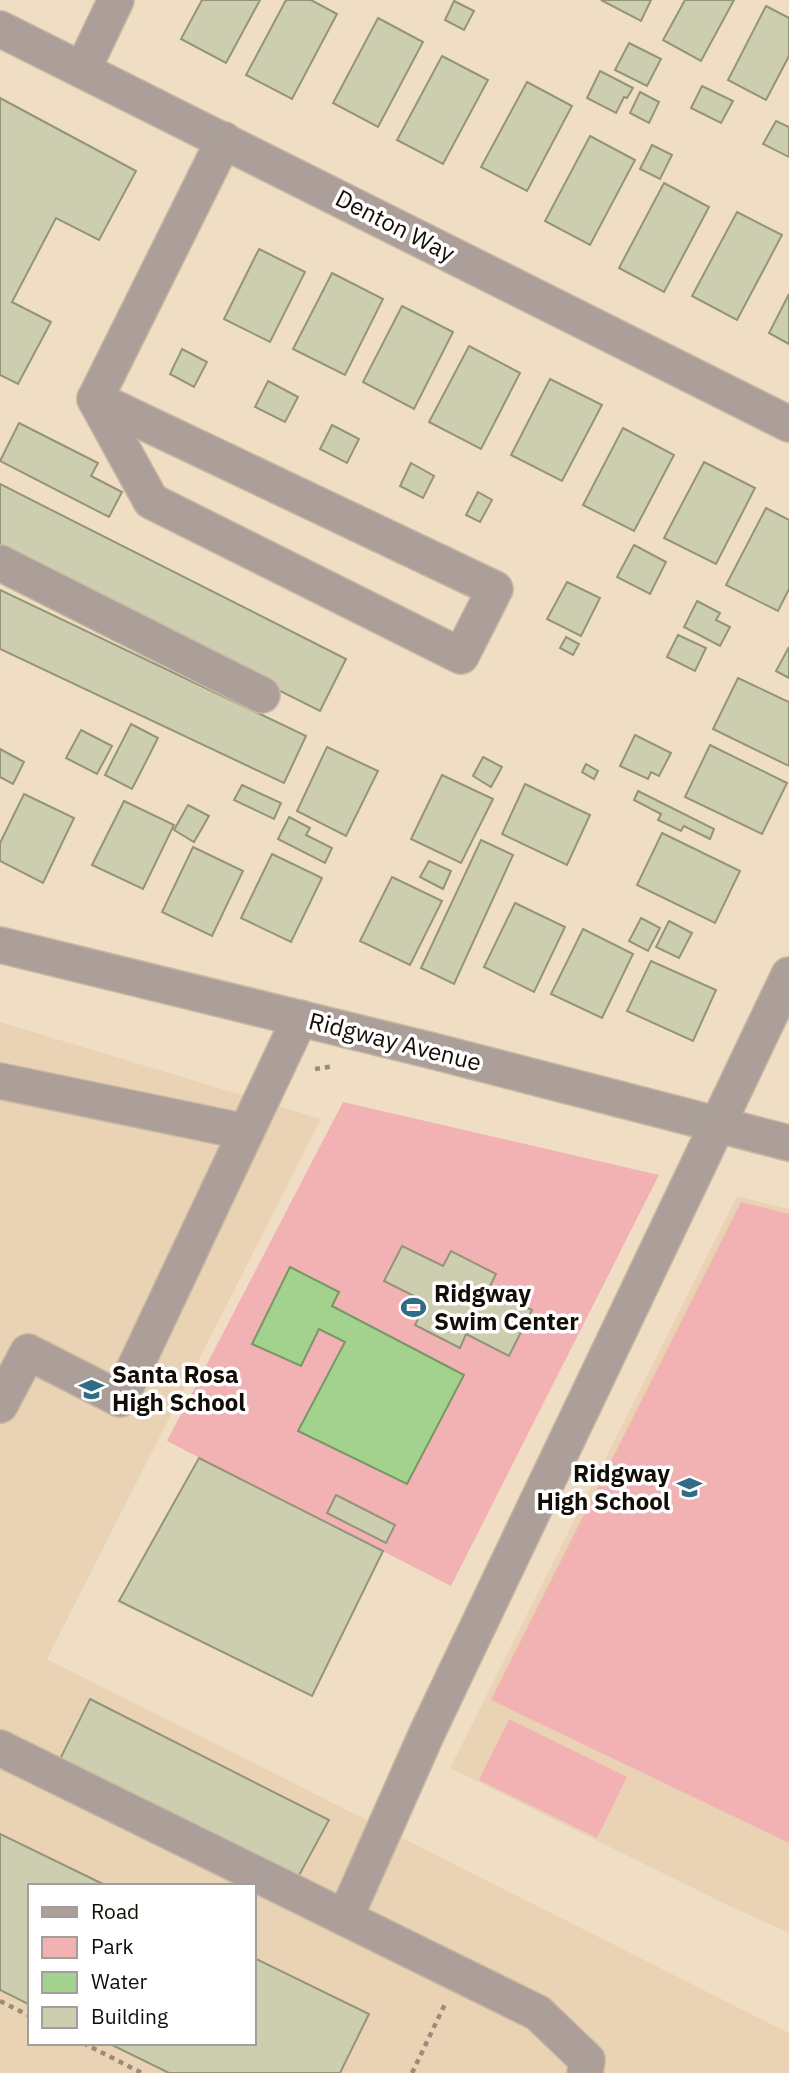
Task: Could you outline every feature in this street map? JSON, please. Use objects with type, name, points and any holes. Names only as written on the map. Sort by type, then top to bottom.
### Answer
[{"type":"street","points":[[83,69],[116,0]]},
{"type":"street","name":"Denton Way","points":[[0,29],[789,424]]},
{"type":"street","points":[[95,398],[224,140]]},
{"type":"street","points":[[95,398],[495,589],[461,656],[151,501],[95,398]]},
{"type":"street","points":[[0,563],[262,695]]},
{"type":"street","name":"Ridgway Avenue","points":[[0,944],[789,1143]]},
{"type":"street","points":[[345,1918],[427,1733],[789,975]]},
{"type":"street","points":[[0,1405],[28,1352],[120,1399],[300,1018]]},
{"type":"street","points":[[0,1082],[246,1132]]},
{"type":"street","points":[[0,1748],[538,2013],[587,2060],[585,2073]]},
{"type":"path","points":[[412,2073],[459,1974]]},
{"type":"path","points":[[0,2001],[28,2015]]},
{"type":"path","points":[[87,2045],[142,2073]]},
{"type":"shaded area","name":"Santa Rosa High School","points":[[0,1022],[321,1119],[47,1659],[789,2033],[789,2073],[0,2073]]},
{"type":"shaded area","name":"Ridgway High School","points":[[737,1196],[789,1209],[789,1933],[450,1768]]},
{"type":"green space","name":"Ridgway Swim Center","points":[[343,1102],[659,1175],[451,1586],[167,1441]]},
{"type":"green space","name":"Ridgway High School","points":[[741,1202],[789,1214],[789,1843],[491,1700]]},
{"type":"green space","points":[[509,1719],[627,1777],[597,1838],[479,1780]]},
{"type":"water","points":[[290,1267],[339,1292],[332,1306],[464,1375],[407,1484],[298,1431],[345,1342],[319,1329],[301,1366],[252,1344]]},
{"type":"building","points":[[202,0],[260,0],[226,63],[181,39]]},
{"type":"building","points":[[286,0],[311,0],[337,14],[292,99],[246,75]]},
{"type":"building","points":[[601,0],[651,0],[641,21]]},
{"type":"building","points":[[685,0],[734,0],[701,61],[663,40]]},
{"type":"building","points":[[454,1],[474,11],[464,30],[445,20]]},
{"type":"building","points":[[766,6],[789,18],[789,56],[766,100],[728,80]]},
{"type":"building","points":[[378,18],[423,42],[378,127],[333,103]]},
{"type":"building","points":[[629,43],[661,59],[647,86],[615,70]]},
{"type":"building","points":[[442,56],[488,80],[443,164],[397,140]]},
{"type":"building","points":[[600,71],[633,88],[627,98],[624,97],[616,113],[587,98]]},
{"type":"building","points":[[527,82],[572,106],[527,191],[481,167]]},
{"type":"building","points":[[702,86],[733,101],[721,123],[691,108]]},
{"type":"building","points":[[640,92],[659,102],[649,123],[630,113]]},
{"type":"building","points":[[0,98],[136,171],[99,240],[56,218],[12,302],[51,322],[18,384],[0,375]]},
{"type":"building","points":[[776,121],[789,127],[789,157],[763,144]]},
{"type":"building","points":[[590,136],[635,160],[590,245],[545,221]]},
{"type":"building","points":[[652,145],[672,155],[660,179],[640,169]]},
{"type":"building","points":[[664,183],[709,207],[664,292],[619,268]]},
{"type":"building","points":[[737,212],[782,235],[737,320],[692,296]]},
{"type":"building","points":[[259,249],[305,272],[270,342],[224,319]]},
{"type":"building","points":[[332,273],[383,299],[345,375],[293,349]]},
{"type":"building","points":[[789,294],[789,344],[769,333]]},
{"type":"building","points":[[402,306],[453,332],[414,409],[363,382]]},
{"type":"building","points":[[469,346],[520,373],[481,449],[429,422]]},
{"type":"building","points":[[182,349],[207,362],[194,387],[170,374]]},
{"type":"building","points":[[550,379],[602,405],[562,481],[511,455]]},
{"type":"building","points":[[268,381],[298,397],[285,422],[255,407]]},
{"type":"building","points":[[19,423],[98,463],[91,476],[122,492],[109,517],[0,461]]},
{"type":"building","points":[[332,425],[359,439],[347,463],[320,449]]},
{"type":"building","points":[[623,428],[674,455],[634,531],[583,505]]},
{"type":"building","points":[[704,462],[755,488],[716,564],[664,538]]},
{"type":"building","points":[[411,463],[434,476],[423,498],[400,486]]},
{"type":"building","points":[[0,484],[346,659],[320,711],[0,550]]},
{"type":"building","points":[[478,492],[492,500],[480,522],[466,515]]},
{"type":"building","points":[[766,508],[789,520],[789,589],[778,611],[726,585]]},
{"type":"building","points":[[634,545],[666,562],[650,594],[617,577]]},
{"type":"building","points":[[567,582],[600,598],[581,636],[547,619]]},
{"type":"building","points":[[0,590],[306,736],[284,783],[0,649]]},
{"type":"building","points":[[697,601],[720,613],[716,620],[730,627],[720,646],[684,627]]},
{"type":"building","points":[[678,635],[706,648],[695,671],[667,657]]},
{"type":"building","points":[[566,637],[579,644],[573,655],[560,648]]},
{"type":"building","points":[[789,647],[789,678],[776,671]]},
{"type":"building","points":[[738,678],[789,702],[789,766],[713,729]]},
{"type":"building","points":[[131,724],[158,738],[132,789],[105,775]]},
{"type":"building","points":[[81,730],[112,746],[97,774],[66,758]]},
{"type":"building","points":[[635,735],[671,753],[659,776],[651,772],[648,779],[620,766]]},
{"type":"building","points":[[710,745],[787,783],[762,834],[685,797]]},
{"type":"building","points":[[327,747],[378,771],[346,836],[297,811]]},
{"type":"building","points":[[0,749],[24,762],[13,784],[0,777]]},
{"type":"building","points":[[483,757],[502,767],[491,787],[473,776]]},
{"type":"building","points":[[586,764],[598,771],[594,779],[582,772]]},
{"type":"building","points":[[442,775],[493,799],[461,863],[411,839]]},
{"type":"building","points":[[525,784],[590,815],[567,865],[502,834]]},
{"type":"building","points":[[242,785],[281,803],[274,819],[234,800]]},
{"type":"building","points":[[638,791],[714,829],[710,839],[684,826],[681,831],[658,820],[661,814],[634,800]]},
{"type":"building","points":[[24,794],[74,818],[43,883],[0,861],[0,843]]},
{"type":"building","points":[[124,801],[174,825],[143,889],[92,865]]},
{"type":"building","points":[[188,805],[209,816],[194,842],[174,830]]},
{"type":"building","points":[[289,817],[310,828],[306,835],[332,848],[325,863],[278,839]]},
{"type":"building","points":[[662,833],[740,871],[715,923],[637,885]]},
{"type":"building","points":[[481,840],[513,855],[454,984],[421,968]]},
{"type":"building","points":[[193,847],[243,871],[212,936],[162,912]]},
{"type":"building","points":[[272,854],[322,878],[291,942],[241,918]]},
{"type":"building","points":[[429,861],[451,871],[443,889],[420,877]]},
{"type":"building","points":[[392,877],[442,901],[410,965],[360,941]]},
{"type":"building","points":[[515,903],[565,927],[534,992],[484,967]]},
{"type":"building","points":[[641,918],[660,928],[648,951],[629,941]]},
{"type":"building","points":[[669,921],[692,933],[679,958],[656,947]]},
{"type":"building","points":[[583,929],[633,954],[602,1018],[551,994]]},
{"type":"building","points":[[651,961],[716,990],[693,1041],[627,1011]]},
{"type":"building","points":[[402,1246],[443,1266],[451,1251],[496,1274],[489,1288],[532,1310],[509,1356],[466,1334],[460,1348],[415,1325],[426,1302],[384,1281]]},
{"type":"building","points":[[199,1458],[383,1551],[312,1696],[119,1601]]},
{"type":"building","points":[[336,1495],[395,1525],[386,1543],[327,1513]]},
{"type":"building","points":[[90,1699],[329,1820],[297,1879],[59,1761]]},
{"type":"building","points":[[0,1834],[103,1884],[28,1884],[28,2004],[0,1990]]},
{"type":"building","points":[[256,1959],[369,2014],[340,2073],[169,2073],[112,2045],[256,2045]]},
{"type":"place","name":"Ridgway Swim Center","points":[[414,1308]]},
{"type":"place","name":"Santa Rosa High School","points":[[92,1389]]},
{"type":"place","name":"Ridgway High School","points":[[690,1488]]}]
